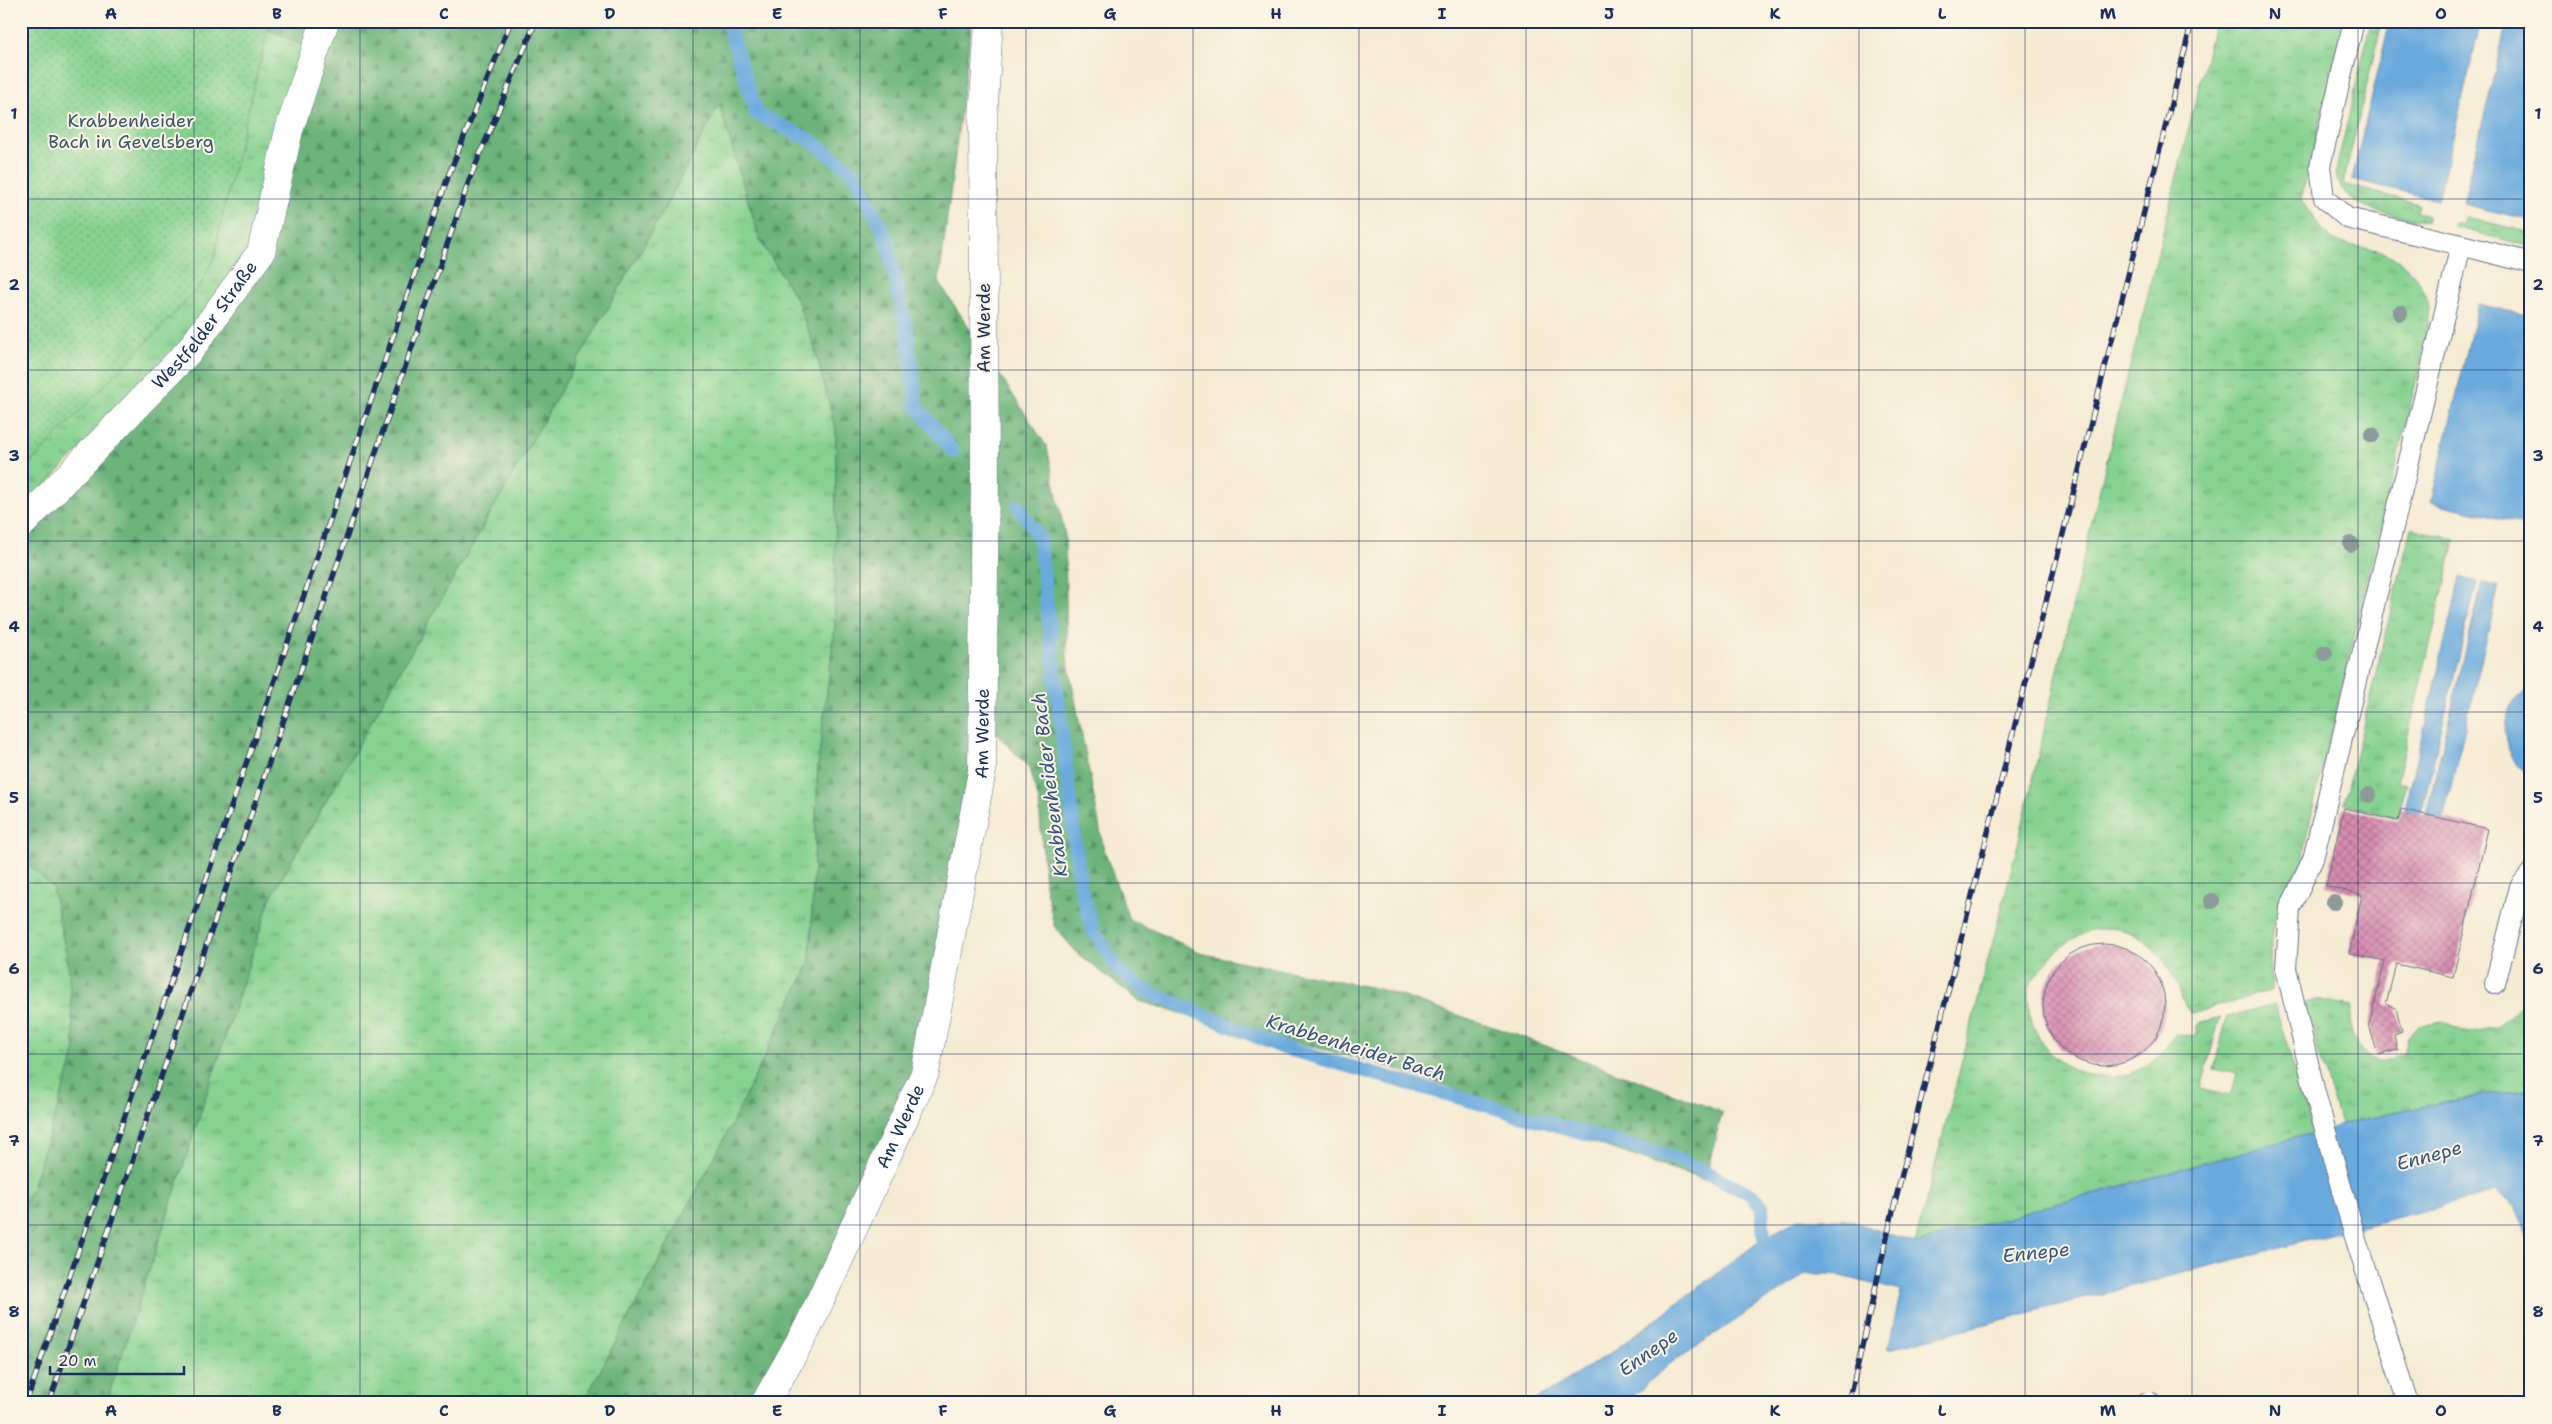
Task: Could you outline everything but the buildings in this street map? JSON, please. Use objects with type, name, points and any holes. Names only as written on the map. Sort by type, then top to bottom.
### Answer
[{"type":"street","name":"Westfelder Straße","points":[[21,525],[190,350],[261,252],[289,130],[325,21]]},
{"type":"street","name":"Am Werde","points":[[765,1403],[808,1327],[925,1073],[982,771],[985,471],[983,120],[989,21]]},
{"type":"lane","points":[[2354,21],[2320,166],[2324,198],[2348,218],[2531,263]]},
{"type":"lane","points":[[2408,1403],[2355,1237],[2315,1094],[2286,968],[2290,908],[2313,859],[2461,245]]},
{"type":"lane","points":[[2495,984],[2520,886],[2531,873]]},
{"type":"green space","name":"Krabbenheider Bach in Gevelsberg","points":[[21,21],[249,21],[307,47],[251,252],[183,345],[21,510]]},
{"type":"green space","name":"Krabbenheider Bach in Gevelsberg","points":[[21,21],[270,21],[221,221],[215,256],[198,289],[21,472]]},
{"type":"green space","points":[[249,21],[972,21],[939,282],[1047,447],[1065,535],[1067,657],[1104,850],[1129,919],[1204,954],[1379,989],[1506,1031],[1722,1112],[1705,1180],[1562,1132],[1451,1087],[1369,1060],[1236,1029],[1139,1001],[1078,954],[1054,926],[1045,885],[1039,802],[1030,768],[991,728],[972,780],[918,1073],[756,1403],[583,1403],[729,1130],[810,962],[818,765],[835,626],[836,430],[814,346],[797,300],[760,240],[719,104],[665,208],[270,899],[106,1403],[21,1403],[21,1210],[33,1185],[75,1053],[68,962],[52,887],[21,857],[21,539],[195,360],[269,250],[320,53]]},
{"type":"green space","points":[[2215,21],[2345,21],[2301,200],[2318,224],[2334,240],[2340,243],[2378,250],[2396,259],[2412,273],[2424,290],[2427,299],[2429,312],[2427,336],[2307,833],[2303,864],[2282,902],[2272,930],[2270,965],[2272,990],[2191,1014],[2185,1005],[2170,970],[2148,944],[2134,934],[2119,929],[2104,928],[2076,937],[2051,957],[2031,983],[2029,988],[2029,1005],[2032,1021],[2038,1036],[2047,1049],[2072,1069],[2088,1075],[2105,1077],[2116,1077],[2136,1071],[2155,1059],[2175,1034],[2195,1036],[2198,1023],[2220,1017],[2201,1088],[2231,1095],[2237,1074],[2214,1069],[2227,1017],[2275,1004],[2313,1134],[1915,1243],[2018,844],[2092,521]]},
{"type":"green space","points":[[2371,21],[2382,21],[2343,184],[2419,204],[2417,212],[2428,216],[2426,222],[2386,213],[2360,204],[2341,187],[2335,175]]},
{"type":"green space","points":[[719,104],[760,240],[797,300],[814,346],[836,430],[835,626],[818,765],[810,962],[729,1130],[583,1403],[106,1403],[270,899],[665,208]]},
{"type":"green space","points":[[2466,217],[2531,233],[2531,247],[2454,227],[2455,223],[2463,225]]},
{"type":"green space","points":[[2411,528],[2455,540],[2397,781],[2407,784],[2397,818],[2344,804]]},
{"type":"green space","points":[[21,857],[52,887],[68,962],[75,1053],[33,1185],[21,1210]]},
{"type":"green space","points":[[2531,998],[2531,1089],[2451,1100],[2341,1125],[2304,1003],[2316,999],[2353,1006],[2350,1022],[2354,1038],[2366,1054],[2375,1060],[2382,1061],[2405,1052],[2407,1038],[2418,1026],[2441,1021],[2467,1033],[2496,1027]]},
{"type":"water","points":[[2390,21],[2481,21],[2438,200],[2352,179]]},
{"type":"water","points":[[2507,21],[2531,21],[2531,220],[2463,204]]},
{"type":"water","points":[[2478,304],[2531,316],[2531,526],[2431,502]]},
{"type":"water","points":[[2460,577],[2477,582],[2421,814],[2405,810]]},
{"type":"water","points":[[2482,583],[2499,586],[2443,819],[2426,814]]},
{"type":"water","points":[[2531,688],[2531,774],[2520,766],[2511,755],[2505,731],[2507,718],[2512,706],[2520,696]]},
{"type":"water","name":"Ennepe","points":[[2531,1089],[2531,1245],[2514,1206],[2496,1192],[1888,1349],[1901,1291],[1833,1274],[1806,1274],[1668,1365],[1626,1403],[1531,1403],[1612,1352],[1764,1238],[1799,1219],[1845,1219],[1915,1243],[2352,1122],[2452,1100]]},
{"type":"waterway","name":"Krabbenheider Bach","points":[[727,21],[757,114],[812,141],[855,174],[887,239],[907,330],[916,406],[953,451]]},
{"type":"waterway","name":"Krabbenheider Bach","points":[[1018,506],[1039,538],[1080,885],[1093,930],[1119,971],[1146,991],[1284,1048],[1680,1160],[1751,1194],[1762,1207],[1764,1238],[1775,1252]]},
{"type":"railway","points":[[26,1403],[449,174],[511,21]]},
{"type":"railway","points":[[49,1403],[470,178],[536,21]]},
{"type":"railway","points":[[1849,1403],[1895,1202],[2192,21]]}]
